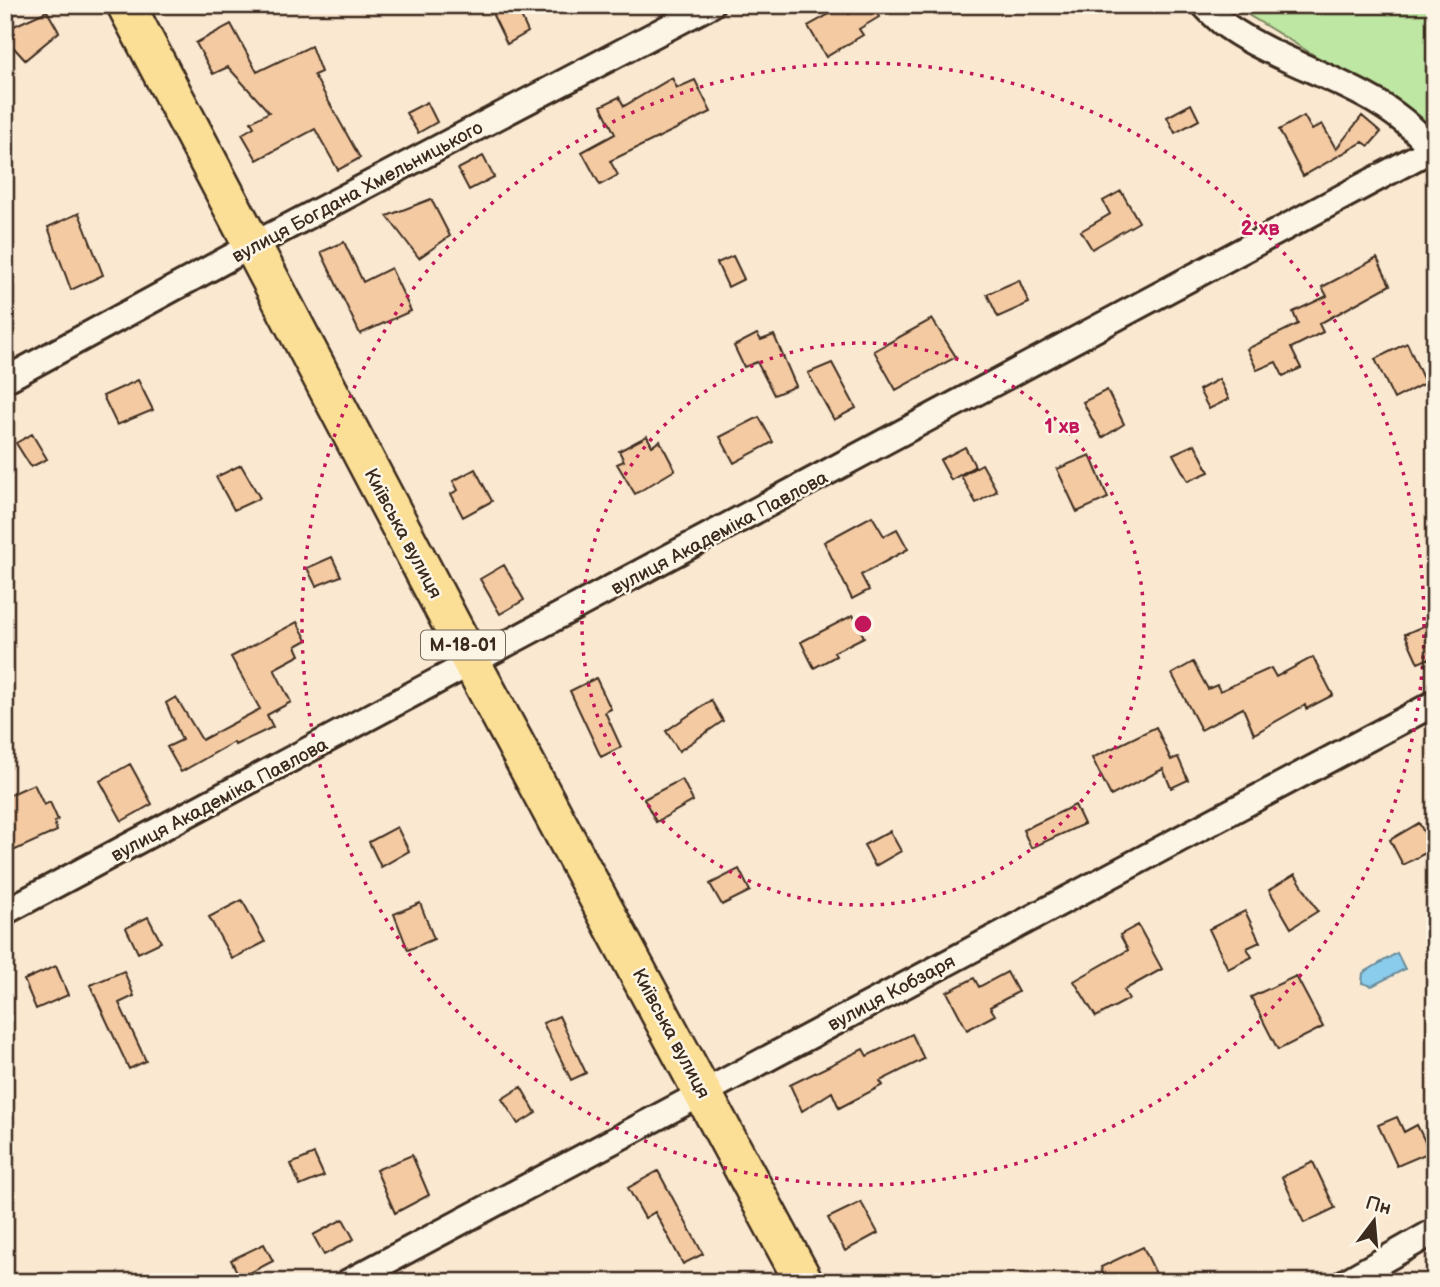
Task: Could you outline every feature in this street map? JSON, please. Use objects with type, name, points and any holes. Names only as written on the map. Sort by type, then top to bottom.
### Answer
[{"type":"highway","name":"Київська вулиця","points":[[126,5],[473,664],[804,1282]]},
{"type":"street","name":"вулиця Богдана Хмельницького","points":[[5,380],[253,245],[711,5]]},
{"type":"street","points":[[1204,5],[1227,27],[1353,91],[1409,123],[1433,152]]},
{"type":"street","name":"вулиця Академіка Павлова","points":[[5,912],[1433,152]]},
{"type":"street","name":"вулиця Кобзаря","points":[[348,1282],[1435,703]]},
{"type":"street","points":[[1345,1282],[1435,1231]]},
{"type":"green space","points":[[1232,5],[1435,5],[1435,129]]},
{"type":"water","points":[[1397,953],[1405,969],[1372,986],[1362,983],[1363,973]]},
{"type":"building","points":[[488,5],[516,5],[528,32],[507,44]]},
{"type":"building","points":[[864,5],[872,5],[879,17],[859,29],[863,35],[826,57],[808,26],[844,6],[849,14]]},
{"type":"building","points":[[47,11],[59,32],[25,60],[5,38],[5,30]]},
{"type":"building","points":[[231,24],[257,72],[311,46],[321,72],[314,75],[360,158],[338,170],[315,129],[257,160],[242,134],[254,127],[251,122],[269,112],[228,67],[213,74],[196,43]]},
{"type":"building","points":[[672,78],[677,88],[695,80],[711,112],[610,161],[618,175],[600,185],[582,152],[615,134],[601,106],[619,97],[624,106]]},
{"type":"building","points":[[427,102],[437,122],[418,133],[406,113]]},
{"type":"building","points":[[1191,104],[1199,120],[1175,133],[1167,117]]},
{"type":"building","points":[[1304,116],[1312,130],[1322,124],[1336,149],[1362,116],[1381,132],[1369,146],[1363,142],[1303,176],[1279,130]]},
{"type":"building","points":[[483,156],[494,177],[469,190],[458,169]]},
{"type":"building","points":[[1121,191],[1139,222],[1092,249],[1081,231],[1110,214],[1103,201]]},
{"type":"building","points":[[431,199],[450,236],[419,258],[387,216]]},
{"type":"building","points":[[79,213],[103,275],[71,290],[48,227]]},
{"type":"building","points":[[344,242],[363,282],[391,268],[411,311],[360,334],[321,252]]},
{"type":"building","points":[[733,256],[744,279],[728,287],[717,263]]},
{"type":"building","points":[[1377,258],[1390,285],[1319,324],[1323,332],[1291,348],[1301,368],[1283,376],[1276,362],[1257,370],[1247,349],[1298,324],[1293,312],[1327,296],[1322,287]]},
{"type":"building","points":[[1019,280],[1029,303],[998,317],[987,294]]},
{"type":"building","points":[[932,319],[956,357],[896,390],[874,351]]},
{"type":"building","points":[[757,334],[761,340],[774,335],[796,386],[774,395],[757,362],[744,367],[734,346]]},
{"type":"building","points":[[1407,343],[1425,383],[1394,399],[1375,359]]},
{"type":"building","points":[[832,363],[856,408],[834,420],[808,373]]},
{"type":"building","points":[[1219,379],[1229,399],[1209,409],[1199,390]]},
{"type":"building","points":[[138,380],[153,410],[117,425],[103,396]]},
{"type":"building","points":[[1107,390],[1124,424],[1102,438],[1083,402]]},
{"type":"building","points":[[759,417],[773,442],[734,463],[720,437]]},
{"type":"building","points":[[32,434],[47,459],[31,467],[16,443]]},
{"type":"building","points":[[647,436],[652,446],[660,441],[675,470],[635,494],[617,464],[624,461],[619,451]]},
{"type":"building","points":[[1195,444],[1209,472],[1188,481],[1173,454]]},
{"type":"building","points":[[965,447],[975,466],[951,480],[940,460]]},
{"type":"building","points":[[1090,455],[1108,498],[1077,512],[1057,469]]},
{"type":"building","points":[[982,464],[997,491],[976,503],[961,476]]},
{"type":"building","points":[[241,465],[260,498],[234,510],[216,477]]},
{"type":"building","points":[[475,469],[492,501],[463,517],[451,494],[458,490],[453,481]]},
{"type":"building","points":[[872,516],[884,536],[897,529],[908,549],[861,575],[869,590],[852,599],[824,542]]},
{"type":"building","points":[[332,557],[341,576],[316,586],[307,568]]},
{"type":"building","points":[[504,565],[524,600],[500,614],[480,579]]},
{"type":"building","points":[[853,615],[864,637],[834,652],[836,656],[814,668],[801,642]]},
{"type":"building","points":[[1435,621],[1435,656],[1418,663],[1405,634]]},
{"type":"building","points":[[297,622],[307,640],[296,646],[300,655],[274,669],[291,702],[267,715],[273,727],[235,745],[234,742],[181,772],[167,747],[182,740],[166,703],[176,697],[202,740],[260,709],[231,657]]},
{"type":"building","points":[[1313,657],[1333,695],[1306,709],[1305,705],[1254,734],[1243,708],[1201,730],[1172,674],[1193,662],[1208,689],[1217,685],[1220,691],[1271,668],[1276,677]]},
{"type":"building","points":[[596,678],[611,709],[605,712],[621,747],[601,757],[570,691]]},
{"type":"building","points":[[711,700],[723,721],[679,751],[666,731]]},
{"type":"building","points":[[1156,727],[1171,760],[1178,757],[1188,780],[1171,788],[1163,769],[1111,796],[1092,758]]},
{"type":"building","points":[[130,764],[152,804],[122,821],[100,781]]},
{"type":"building","points":[[682,779],[693,801],[656,822],[644,799]]},
{"type":"building","points":[[34,784],[44,805],[50,802],[58,820],[54,822],[57,831],[11,852],[5,840],[5,797]]},
{"type":"building","points":[[1075,805],[1084,824],[1031,848],[1023,830]]},
{"type":"building","points":[[1419,823],[1433,849],[1403,865],[1390,840]]},
{"type":"building","points":[[397,827],[409,851],[381,867],[369,842]]},
{"type":"building","points":[[890,831],[901,851],[875,866],[864,845]]},
{"type":"building","points":[[739,869],[750,891],[722,905],[710,884]]},
{"type":"building","points":[[1295,874],[1318,911],[1291,928],[1269,890]]},
{"type":"building","points":[[242,900],[265,942],[232,959],[209,917]]},
{"type":"building","points":[[420,903],[434,939],[408,950],[394,914]]},
{"type":"building","points":[[1245,911],[1260,942],[1247,948],[1252,957],[1228,969],[1209,929]]},
{"type":"building","points":[[148,917],[161,942],[138,953],[126,928]]},
{"type":"building","points":[[1138,925],[1162,969],[1124,990],[1129,999],[1096,1017],[1074,981],[1128,950],[1120,935]]},
{"type":"building","points":[[56,966],[68,995],[36,1009],[24,980]]},
{"type":"building","points":[[124,971],[134,996],[119,1003],[146,1061],[129,1069],[90,985]]},
{"type":"building","points":[[1007,972],[1018,992],[990,1007],[995,1015],[967,1030],[947,992],[974,978],[979,987]]},
{"type":"building","points":[[1296,976],[1323,1027],[1278,1050],[1251,997]]},
{"type":"building","points":[[559,1016],[586,1073],[571,1080],[543,1023]]},
{"type":"building","points":[[912,1034],[924,1059],[880,1081],[883,1085],[839,1108],[832,1092],[802,1111],[790,1085],[863,1049],[867,1056]]},
{"type":"building","points":[[521,1087],[536,1113],[518,1124],[502,1099]]},
{"type":"building","points":[[1397,1117],[1404,1132],[1417,1125],[1430,1152],[1397,1166],[1378,1125]]},
{"type":"building","points":[[314,1154],[324,1176],[300,1186],[291,1164]]},
{"type":"building","points":[[412,1155],[429,1195],[395,1213],[376,1170]]},
{"type":"building","points":[[1313,1162],[1335,1208],[1304,1223],[1282,1177]]},
{"type":"building","points":[[658,1171],[703,1254],[683,1264],[655,1212],[645,1218],[628,1188]]},
{"type":"building","points":[[861,1202],[878,1233],[845,1251],[828,1218]]},
{"type":"building","points":[[343,1219],[354,1239],[324,1255],[313,1235]]},
{"type":"building","points":[[264,1244],[273,1261],[240,1278],[231,1260]]},
{"type":"building","points":[[1143,1247],[1160,1282],[1105,1282],[1101,1267]]}]
